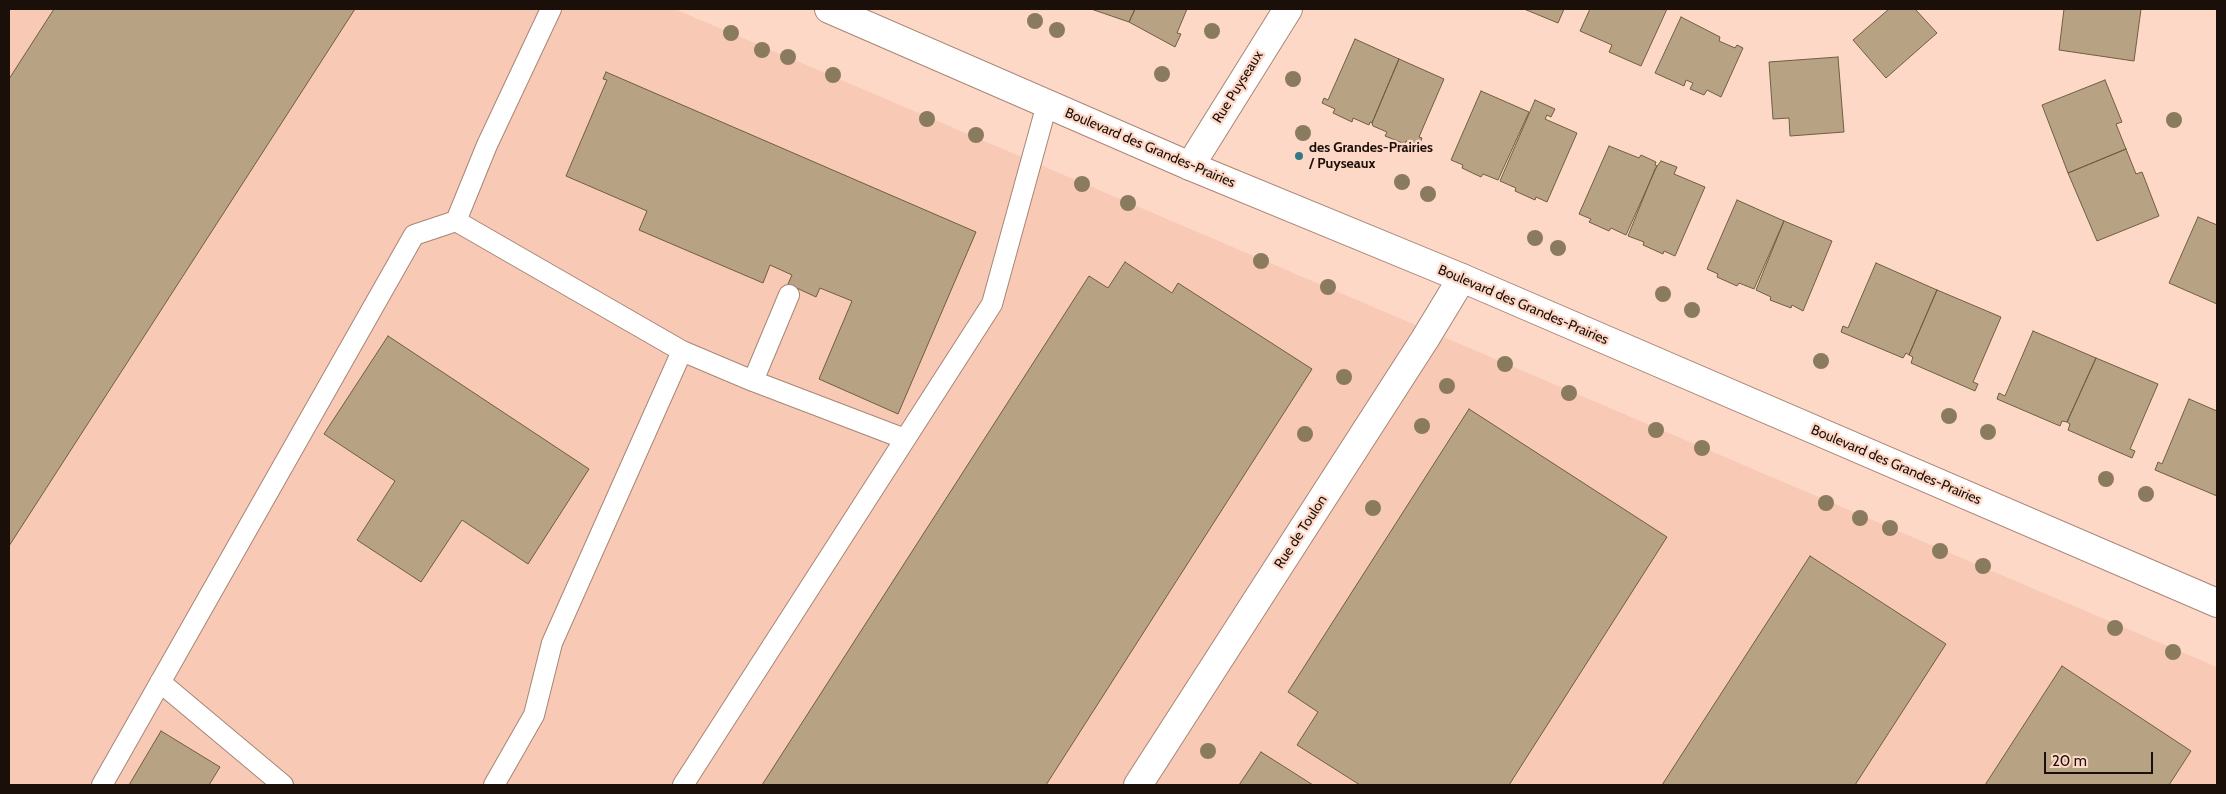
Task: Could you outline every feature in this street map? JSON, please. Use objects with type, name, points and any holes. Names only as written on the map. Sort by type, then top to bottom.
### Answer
[{"type":"main road","name":"Boulevard des Grandes-Prairies","points":[[829,9],[1190,166],[1462,278],[2217,603]]},
{"type":"main road","name":"Rue Puyseaux","points":[[1190,166],[1288,9]]},
{"type":"main road","name":"Rue de Toulon","points":[[1138,785],[1420,347],[1462,278]]},
{"type":"lane","points":[[456,221],[487,145],[551,9]]},
{"type":"lane","points":[[683,785],[992,304],[1047,104]]},
{"type":"lane","points":[[102,785],[414,235],[456,221],[682,351],[905,439]]},
{"type":"lane","points":[[754,381],[789,295]]},
{"type":"lane","points":[[494,785],[534,715],[552,643],[682,351]]},
{"type":"lane","points":[[160,682],[284,785]]},
{"type":"shaded area","points":[[9,9],[675,9],[2217,667],[2217,785],[9,785]]},
{"type":"building","points":[[54,9],[355,9],[9,546],[9,79]]},
{"type":"building","points":[[1091,9],[1135,9],[1129,22]]},
{"type":"building","points":[[1135,9],[1187,9],[1177,33],[1181,34],[1175,47],[1129,22]]},
{"type":"building","points":[[1524,9],[1564,9],[1558,23]]},
{"type":"building","points":[[1590,9],[1667,9],[1641,66],[1609,52],[1612,45],[1580,31]]},
{"type":"building","points":[[1889,9],[1915,9],[1937,33],[1886,78],[1853,40]]},
{"type":"building","points":[[2064,9],[2141,9],[2134,61],[2059,50]]},
{"type":"building","points":[[1681,17],[1720,37],[1719,41],[1735,48],[1737,45],[1743,48],[1721,97],[1707,90],[1704,95],[1690,89],[1693,83],[1686,80],[1684,86],[1655,73]]},
{"type":"building","points":[[1355,39],[1399,59],[1372,123],[1370,122],[1369,125],[1353,118],[1352,122],[1333,113],[1335,109],[1322,103],[1324,98],[1328,100]]},
{"type":"building","points":[[1838,57],[1844,132],[1790,136],[1789,118],[1773,119],[1769,62]]},
{"type":"building","points":[[1399,59],[1444,79],[1419,137],[1422,138],[1419,146],[1406,141],[1405,144],[1385,136],[1387,132],[1373,126],[1372,123]]},
{"type":"building","points":[[606,72],[976,232],[898,414],[819,379],[852,301],[820,288],[816,297],[788,284],[792,275],[770,265],[763,283],[639,230],[647,211],[566,176],[607,80],[603,79]]},
{"type":"building","points":[[2105,80],[2122,122],[2116,124],[2126,149],[2068,173],[2042,105]]},
{"type":"building","points":[[1481,91],[1529,112],[1498,180],[1483,174],[1481,177],[1462,168],[1463,165],[1451,160]]},
{"type":"building","points":[[1535,100],[1555,109],[1551,117],[1547,115],[1545,119],[1577,133],[1547,202],[1536,197],[1535,200],[1515,191],[1516,188],[1500,181]]},
{"type":"building","points":[[1609,146],[1639,158],[1641,155],[1656,162],[1655,165],[1657,166],[1626,235],[1611,228],[1609,231],[1589,222],[1591,219],[1579,214]]},
{"type":"building","points":[[2126,149],[2136,174],[2142,172],[2159,216],[2097,241],[2068,173]]},
{"type":"building","points":[[1661,161],[1677,167],[1674,174],[1705,187],[1675,256],[1664,251],[1663,254],[1643,245],[1644,242],[1628,236],[1655,169]]},
{"type":"building","points":[[1737,200],[1784,221],[1754,289],[1739,283],[1737,286],[1717,277],[1718,274],[1707,269]]},
{"type":"building","points":[[2198,217],[2217,225],[2217,304],[2169,283]]},
{"type":"building","points":[[1784,221],[1832,241],[1803,311],[1792,305],[1791,308],[1770,300],[1771,297],[1756,290]]},
{"type":"building","points":[[1125,262],[1172,293],[1178,283],[1312,369],[1046,785],[762,785],[1089,276],[1108,288]]},
{"type":"building","points":[[1876,263],[1937,290],[1909,355],[1906,353],[1903,358],[1841,332],[1843,326],[1848,328]]},
{"type":"building","points":[[1937,290],[2001,317],[1973,382],[1978,384],[1975,391],[1911,363],[1913,357],[1909,355]]},
{"type":"building","points":[[2033,331],[2096,358],[2067,422],[2062,421],[2060,426],[1997,399],[1999,393],[2005,396]]},
{"type":"building","points":[[388,336],[589,469],[528,564],[462,520],[421,582],[357,540],[395,481],[324,434]]},
{"type":"building","points":[[2096,358],[2158,384],[2130,449],[2135,451],[2132,458],[2068,430],[2070,424],[2067,422]]},
{"type":"building","points":[[2189,399],[2217,411],[2217,496],[2155,470],[2158,462],[2162,464]]},
{"type":"building","points":[[1469,409],[1667,537],[1509,785],[1360,785],[1297,745],[1318,712],[1288,692]]},
{"type":"building","points":[[1810,556],[1946,644],[1855,785],[1662,785]]},
{"type":"building","points":[[2062,666],[2191,751],[2169,785],[1985,785]]},
{"type":"building","points":[[161,731],[220,767],[209,785],[129,785]]},
{"type":"building","points":[[1261,752],[1313,785],[1239,785]]},
{"type":"place","name":"des Grandes-Prairies / Puyseaux","points":[[1299,156]]}]
